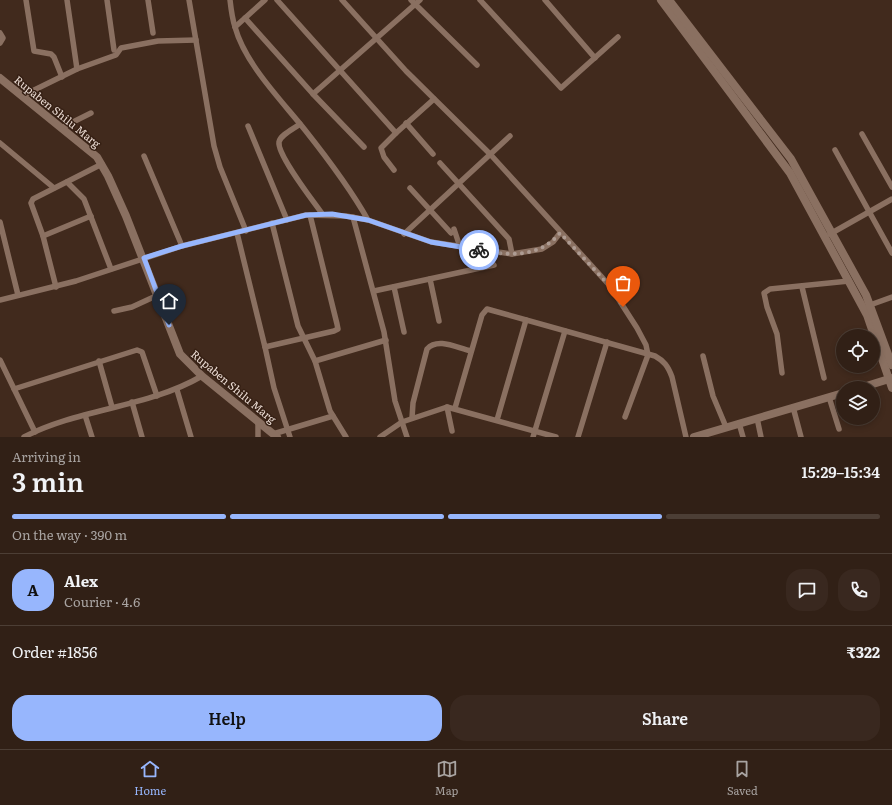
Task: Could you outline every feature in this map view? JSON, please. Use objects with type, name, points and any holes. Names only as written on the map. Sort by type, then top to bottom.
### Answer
[{"type":"street","points":[[26,0],[34,51],[51,54],[54,57],[62,77]]},
{"type":"street","points":[[67,0],[77,69]]},
{"type":"street","points":[[107,0],[114,50]]},
{"type":"street","points":[[148,0],[153,33]]},
{"type":"street","points":[[189,0],[214,146],[220,167],[246,231]]},
{"type":"street","points":[[230,0],[235,28],[245,50],[267,84],[349,188],[368,220]]},
{"type":"street","points":[[235,28],[265,0]]},
{"type":"street","points":[[277,0],[396,132]]},
{"type":"street","points":[[342,0],[434,99],[490,154],[560,233],[610,286],[637,328],[646,345],[648,354],[625,417]]},
{"type":"street","points":[[411,0],[477,65]]},
{"type":"street","points":[[313,94],[420,0]]},
{"type":"street","points":[[480,0],[561,88],[618,37]]},
{"type":"street","points":[[545,0],[595,58]]},
{"type":"street","points":[[661,0],[780,157],[829,235],[870,305],[892,365]]},
{"type":"street","points":[[669,0],[791,159],[829,235],[849,281],[868,315],[892,388]]},
{"type":"street","points":[[245,18],[313,94],[364,147]]},
{"type":"street","points":[[0,33],[3,38],[0,43]]},
{"type":"street","points":[[22,96],[77,69],[116,55],[121,48],[158,41],[196,40]]},
{"type":"street","name":"Rupaben Shilu Marg","points":[[0,78],[97,157],[117,195],[144,258],[180,354],[202,376],[275,435]]},
{"type":"street","points":[[394,170],[384,157],[381,148],[396,132],[434,99]]},
{"type":"street","points":[[61,128],[91,113]]},
{"type":"street","points":[[406,123],[432,154]]},
{"type":"street","points":[[300,124],[281,138],[279,142],[280,148],[289,165],[323,215]]},
{"type":"street","points":[[248,126],[287,220]]},
{"type":"street","points":[[862,134],[892,187]]},
{"type":"street","points":[[404,234],[510,136]]},
{"type":"street","points":[[0,143],[54,188]]},
{"type":"street","points":[[835,150],[892,253]]},
{"type":"street","points":[[144,156],[182,246]]},
{"type":"street","points":[[440,163],[509,239],[512,254]]},
{"type":"street","points":[[56,287],[43,236],[31,204],[33,199],[102,164]]},
{"type":"street","points":[[67,182],[84,199],[111,269]]},
{"type":"street","points":[[410,188],[429,211],[452,231],[460,247]]},
{"type":"street","points":[[829,235],[892,199]]},
{"type":"street","points":[[0,300],[56,287],[182,246],[310,215],[353,217],[368,220],[404,234],[431,242],[512,254],[542,249],[553,242],[560,233]]},
{"type":"street","points":[[264,348],[338,329],[310,215]]},
{"type":"street","points":[[43,236],[91,216]]},
{"type":"street","points":[[353,217],[386,340],[395,401],[407,437]]},
{"type":"street","points":[[0,222],[18,295]]},
{"type":"street","points":[[272,223],[298,326],[315,361],[333,416],[346,437]]},
{"type":"street","points":[[237,233],[274,388],[289,429],[290,437]]},
{"type":"street","points":[[374,291],[494,265]]},
{"type":"street","points":[[430,279],[439,321]]},
{"type":"street","points":[[782,373],[777,334],[767,307],[764,293],[770,289],[802,287],[849,281]]},
{"type":"street","points":[[394,287],[404,332]]},
{"type":"street","points":[[802,287],[824,378]]},
{"type":"street","points":[[114,311],[132,307],[158,295]]},
{"type":"street","points":[[870,305],[892,297]]},
{"type":"street","points":[[456,408],[471,351],[484,310],[492,309],[648,354],[663,360],[668,367],[686,437]]},
{"type":"street","points":[[497,420],[526,320]]},
{"type":"street","points":[[533,437],[565,331]]},
{"type":"street","points":[[315,361],[386,340]]},
{"type":"street","points":[[578,437],[607,342]]},
{"type":"street","points":[[412,418],[414,403],[427,349],[431,345],[440,343],[471,351]]},
{"type":"street","points":[[14,389],[137,350],[142,352],[157,396]]},
{"type":"street","points":[[703,356],[714,396],[726,427]]},
{"type":"street","points":[[0,360],[35,432]]},
{"type":"street","points":[[99,361],[112,407]]},
{"type":"street","points":[[24,437],[85,415],[177,390],[202,376]]},
{"type":"street","points":[[880,382],[890,379]]},
{"type":"street","points":[[177,390],[191,437]]},
{"type":"street","points":[[694,437],[836,395]]},
{"type":"street","points":[[829,397],[839,430]]},
{"type":"street","points":[[132,402],[142,437]]},
{"type":"street","points":[[380,437],[402,422],[446,407],[456,408],[556,437]]},
{"type":"street","points":[[446,407],[452,431]]},
{"type":"street","points":[[793,407],[801,437]]},
{"type":"street","points":[[85,415],[92,437]]},
{"type":"street","points":[[275,435],[289,429],[333,416]]},
{"type":"street","points":[[757,418],[761,437]]},
{"type":"street","points":[[258,421],[258,437]]},
{"type":"street","points":[[739,423],[743,437]]},
{"type":"way so far","points":[[479,250],[512,254],[529,252],[542,249],[553,242],[560,233],[610,286],[623,307]]},
{"type":"route","points":[[169,325],[144,258],[182,246],[246,231],[272,223],[306,215],[332,214],[368,220],[422,240],[479,250]]}]
